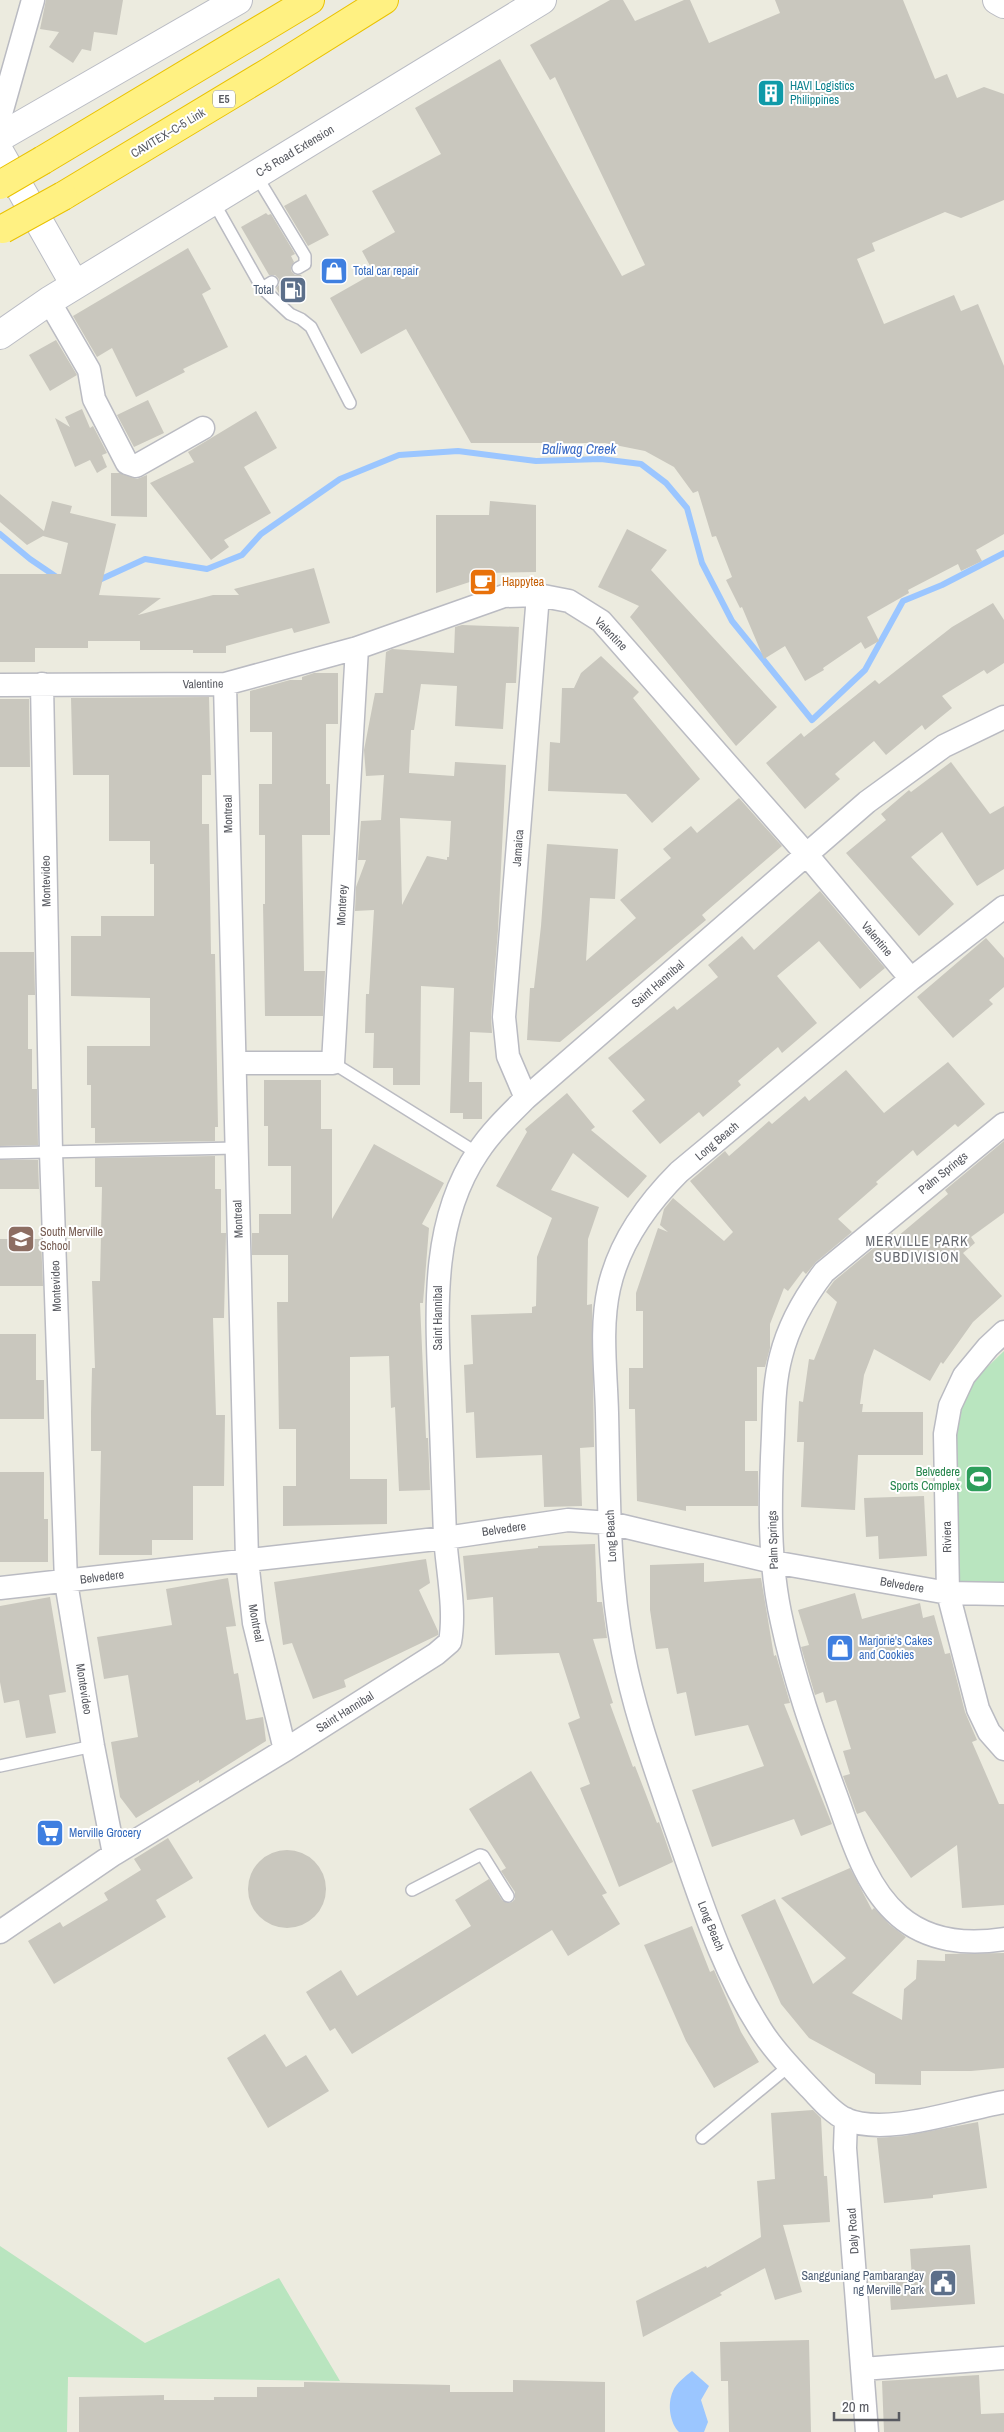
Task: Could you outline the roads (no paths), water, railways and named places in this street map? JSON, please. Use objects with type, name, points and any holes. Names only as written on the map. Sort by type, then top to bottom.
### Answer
[{"type":"highway","points":[[0,185],[310,0]]},
{"type":"highway","name":"CAVITEX–C-5 Link","points":[[1,231],[63,196],[269,72],[384,0]]},
{"type":"main road","points":[[0,137],[238,0]]},
{"type":"main road","name":"C-5 Road Extension","points":[[0,335],[49,301],[542,0]]},
{"type":"main road","points":[[997,0],[1004,4]]},
{"type":"main road","points":[[0,153],[75,285]]},
{"type":"main road","name":"C-5 Road Extension","points":[[0,312],[49,301]]},
{"type":"street","points":[[0,117],[32,0]]},
{"type":"street","points":[[49,301],[89,370],[94,399],[127,463],[136,466],[203,428]]},
{"type":"street","name":"Valentine","points":[[0,685],[225,684],[357,648],[504,596],[538,595],[569,601],[601,621],[807,855],[911,979]]},
{"type":"street","name":"Jamaica","points":[[526,1098],[508,1056],[504,1017],[538,595]]},
{"type":"street","name":"Monterey","points":[[334,1063],[357,648]]},
{"type":"street","name":"Montevideo","points":[[42,684],[51,1152],[66,1582],[93,1746],[114,1854]]},
{"type":"street","name":"Montreal","points":[[225,684],[247,1560],[254,1623],[285,1750]]},
{"type":"street","name":"Saint Hannibal","points":[[0,1932],[114,1854],[285,1750],[436,1654],[450,1642],[452,1624],[445,1538],[437,1318],[439,1267],[445,1232],[459,1191],[477,1153],[499,1126],[526,1098],[867,802],[944,746],[1004,717]]},
{"type":"street","name":"Long Beach","points":[[1004,906],[911,979],[679,1172],[656,1195],[637,1222],[609,1286],[605,1322],[610,1523],[618,1620],[624,1655],[652,1758],[710,1926],[746,2004],[763,2033],[789,2066],[830,2109],[846,2119],[866,2123],[904,2124],[1004,2102]]},
{"type":"street","points":[[235,1063],[334,1063]]},
{"type":"street","name":"Palm Springs","points":[[1004,1124],[824,1272],[803,1300],[781,1356],[775,1386],[771,1462],[773,1562],[782,1623],[807,1717],[866,1871],[883,1900],[899,1916],[926,1934],[967,1942],[1004,1939]]},
{"type":"street","name":"Riviera","points":[[1004,1332],[988,1347],[964,1376],[950,1406],[945,1434],[948,1593],[978,1709],[989,1732],[1004,1749]]},
{"type":"street","name":"Belvedere","points":[[0,1588],[445,1538],[568,1520],[610,1523],[773,1562],[948,1593],[1004,1594]]},
{"type":"street","name":"Daly Road","points":[[846,2119],[846,2148],[867,2432]]},
{"type":"street","points":[[863,2369],[1004,2358]]},
{"type":"lane","points":[[256,174],[305,256],[304,264],[298,268]]},
{"type":"lane","points":[[212,201],[262,288],[290,314],[301,319],[310,327],[350,402]]},
{"type":"lane","points":[[262,288],[272,282]]},
{"type":"lane","points":[[334,1063],[477,1153]]},
{"type":"lane","points":[[0,1153],[236,1148]]},
{"type":"lane","points":[[0,1766],[93,1746]]},
{"type":"lane","points":[[412,1890],[480,1854],[508,1896]]},
{"type":"lane","points":[[702,2138],[789,2066]]},
{"type":"water","points":[[692,2371],[709,2386],[701,2400],[708,2422],[704,2432],[679,2432],[673,2424],[670,2407],[671,2396],[676,2385]]},
{"type":"waterway","name":"Baliwag Creek","points":[[97,581],[145,559],[207,569],[242,555],[261,534],[340,479],[399,455],[458,451],[536,461],[601,459],[641,464],[666,483],[687,508],[702,563],[732,621],[812,720],[865,670],[903,601],[942,585],[1004,553]]},
{"type":"waterway","name":"Baliwag Creek","points":[[0,534],[30,559],[58,578]]},
{"type":"place","name":"HAVI Logistics Philippines","points":[[771,93]]},
{"type":"place","name":"Total car repair","points":[[334,271]]},
{"type":"place","name":"Total","points":[[293,290]]},
{"type":"place","name":"Happytea","points":[[483,582]]},
{"type":"place","name":"South Merville School","points":[[21,1239]]},
{"type":"place","name":"Belvedere Sports Complex","points":[[979,1479]]},
{"type":"place","name":"Marjorie's Cakes and Cookies","points":[[840,1648]]},
{"type":"place","name":"Merville Grocery","points":[[50,1833]]},
{"type":"place","name":"Sangguniang Pambarangay ng Merville Park","points":[[943,2283]]},
{"type":"district","name":"MERVILLE PARK SUBDIVISION","points":[[917,1250]]}]
